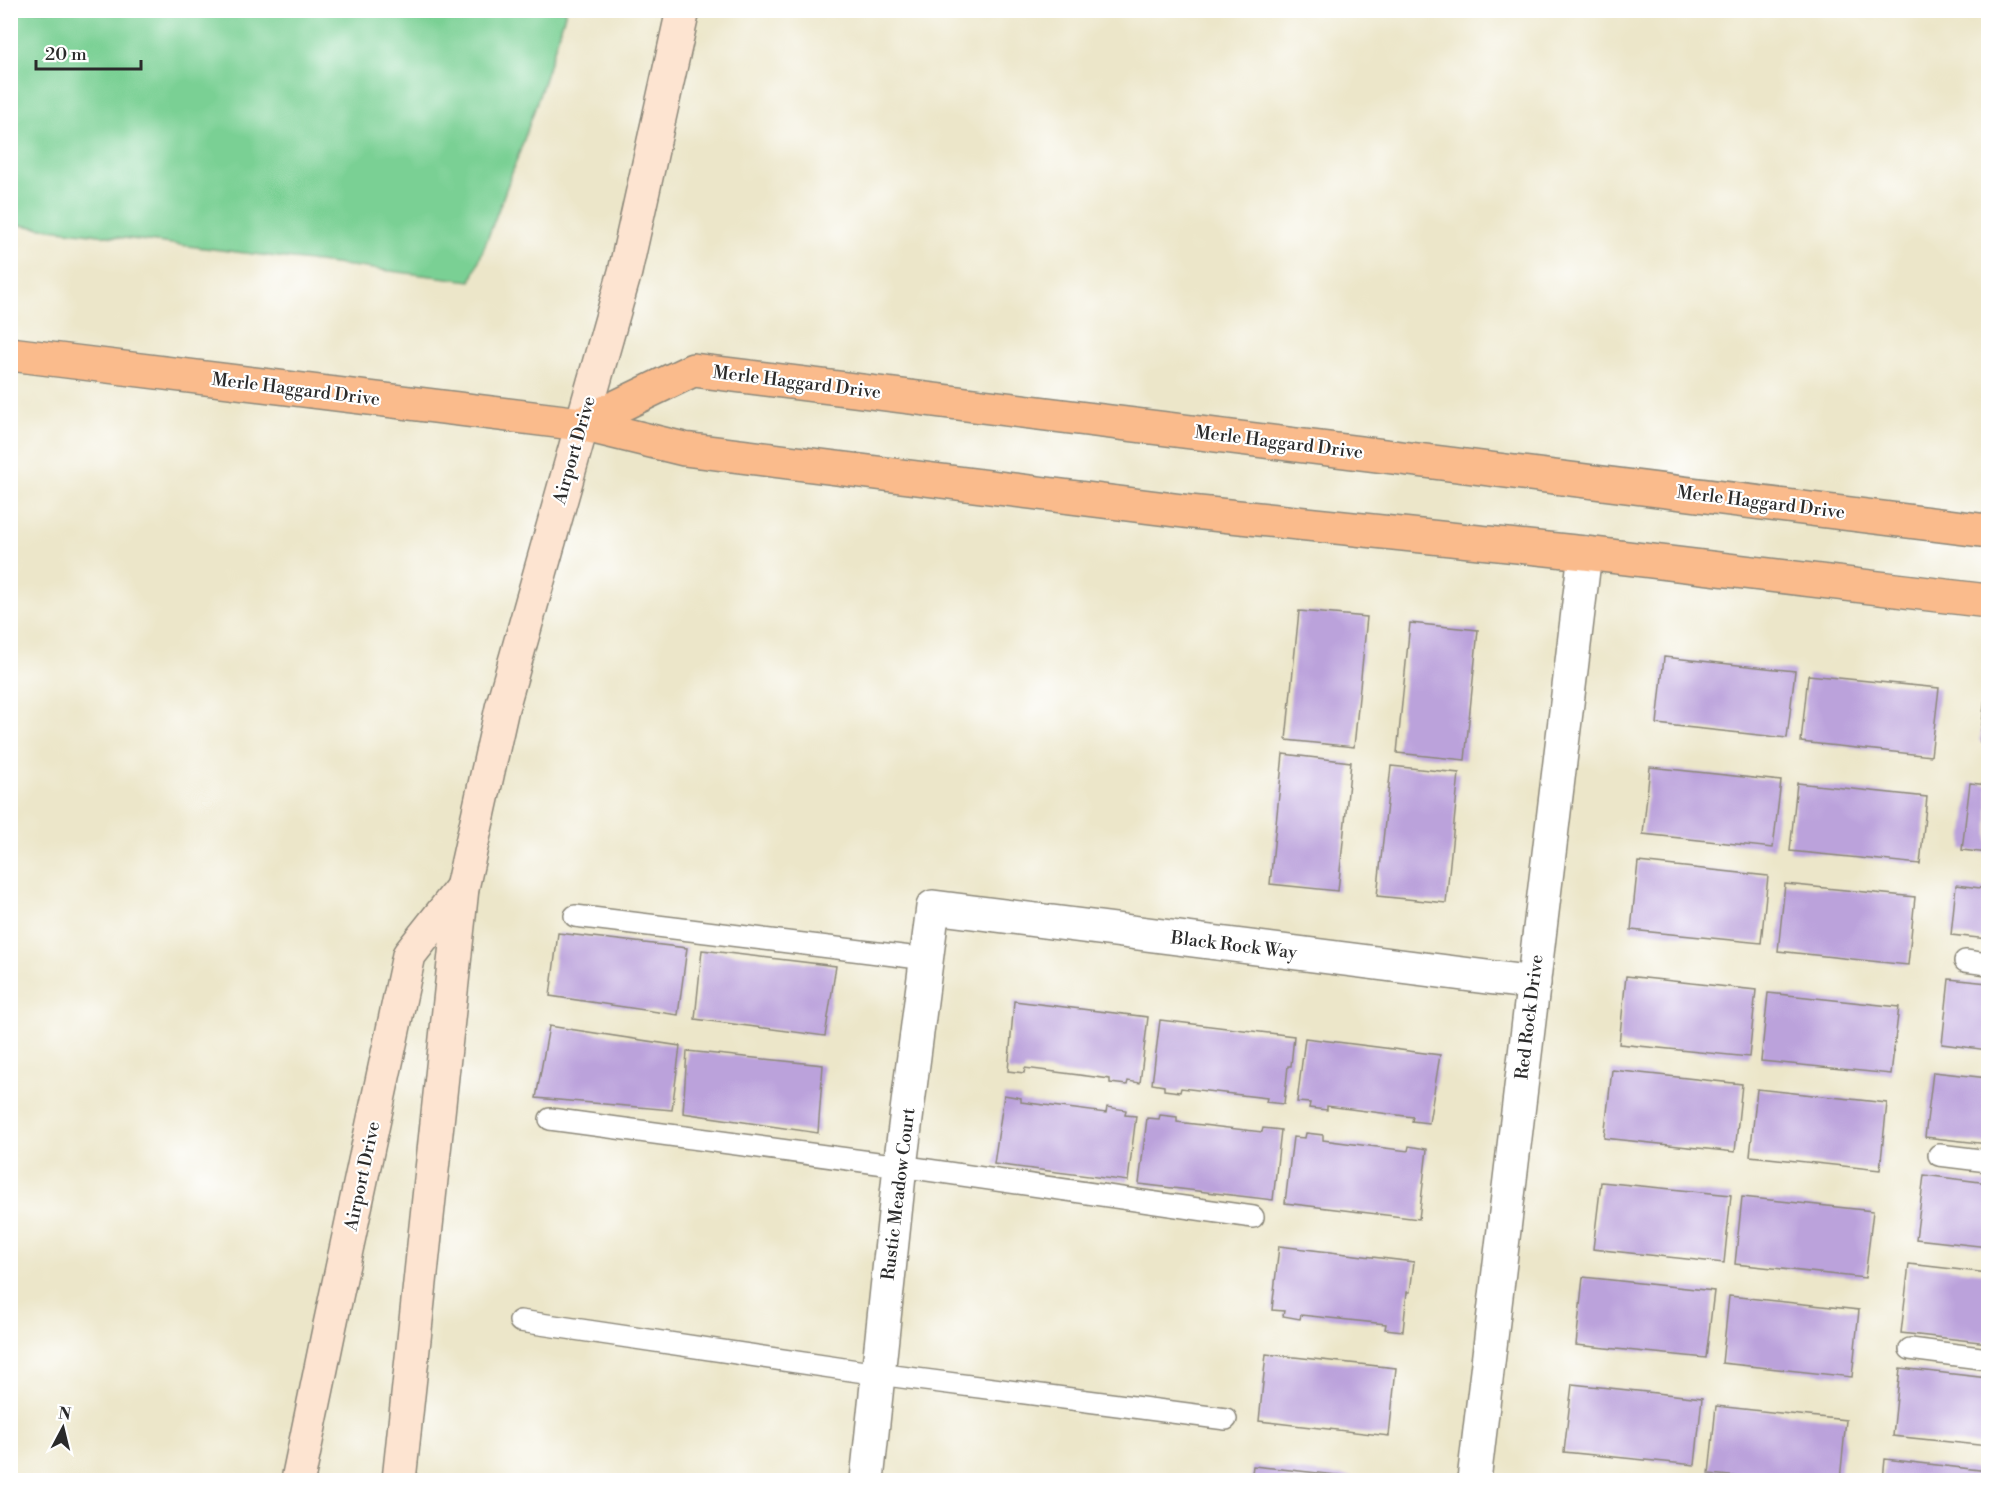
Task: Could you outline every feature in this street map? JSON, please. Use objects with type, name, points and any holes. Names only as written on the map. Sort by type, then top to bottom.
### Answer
[{"type":"main road","name":"Airport Drive","points":[[399,1480],[462,888],[502,708],[625,272],[683,10]]},
{"type":"main road","name":"Merle Haggard Drive","points":[[10,354],[581,424],[684,449],[1191,512],[1585,554],[1989,601]]},
{"type":"main road","name":"Merle Haggard Drive","points":[[581,424],[693,370],[1989,531]]},
{"type":"main road","name":"Airport Drive","points":[[298,1480],[409,955],[462,888]]},
{"type":"street","name":"Red Rock Drive","points":[[1474,1480],[1585,554]]},
{"type":"street","name":"Black Rock Way","points":[[933,907],[1534,983]]},
{"type":"street","name":"Rustic Meadow Court","points":[[867,1480],[900,1166],[933,907]]},
{"type":"lane","points":[[575,915],[927,959]]},
{"type":"lane","points":[[1965,961],[1989,964]]},
{"type":"lane","points":[[550,1119],[1253,1217]]},
{"type":"lane","points":[[1939,1155],[1989,1161]]},
{"type":"lane","points":[[520,1321],[878,1374],[1227,1419]]},
{"type":"lane","points":[[1910,1349],[1989,1359]]},
{"type":"green space","points":[[11,10],[566,11],[522,147],[471,281],[11,224]]},
{"type":"building","points":[[1299,611],[1367,617],[1354,747],[1286,740]]},
{"type":"building","points":[[1410,623],[1478,630],[1465,760],[1397,753]]},
{"type":"building","points":[[1664,657],[1795,671],[1787,738],[1657,724]]},
{"type":"building","points":[[1808,675],[1939,688],[1931,756],[1801,742]]},
{"type":"building","points":[[1988,679],[1988,743],[1980,742]]},
{"type":"building","points":[[1283,754],[1351,762],[1338,891],[1270,884]]},
{"type":"building","points":[[1391,766],[1459,773],[1446,903],[1377,896]]},
{"type":"building","points":[[1650,767],[1781,781],[1773,848],[1643,834]]},
{"type":"building","points":[[1797,783],[1927,797],[1920,864],[1790,851]]},
{"type":"building","points":[[1970,783],[1988,785],[1988,853],[1962,850]]},
{"type":"building","points":[[1638,862],[1768,876],[1761,943],[1631,930]]},
{"type":"building","points":[[1785,884],[1915,897],[1908,965],[1778,951]]},
{"type":"building","points":[[1956,885],[1988,889],[1988,939],[1951,935]]},
{"type":"building","points":[[558,933],[687,948],[678,1015],[550,996]]},
{"type":"building","points":[[702,950],[836,966],[825,1036],[695,1019]]},
{"type":"building","points":[[1626,976],[1756,990],[1749,1057],[1619,1044]]},
{"type":"building","points":[[1949,979],[1988,983],[1988,1050],[1942,1044]]},
{"type":"building","points":[[1768,993],[1899,1007],[1891,1074],[1761,1061]]},
{"type":"building","points":[[1014,1001],[1148,1017],[1140,1083],[1128,1081],[1127,1085],[1110,1083],[1110,1079],[1025,1068],[1024,1073],[1008,1071]]},
{"type":"building","points":[[1160,1020],[1294,1036],[1284,1104],[1266,1102],[1267,1098],[1181,1088],[1180,1092],[1164,1090],[1164,1086],[1152,1084]]},
{"type":"building","points":[[549,1026],[680,1046],[672,1110],[536,1098]]},
{"type":"building","points":[[1305,1038],[1440,1055],[1429,1123],[1412,1121],[1413,1117],[1327,1106],[1327,1110],[1309,1108],[1310,1103],[1297,1102]]},
{"type":"building","points":[[687,1051],[823,1065],[818,1133],[683,1113]]},
{"type":"building","points":[[1612,1070],[1742,1084],[1735,1152],[1604,1138]]},
{"type":"building","points":[[1933,1072],[1988,1078],[1988,1144],[1925,1137]]},
{"type":"building","points":[[1757,1089],[1887,1103],[1880,1170],[1750,1156]]},
{"type":"building","points":[[1004,1095],[1021,1098],[1021,1102],[1106,1113],[1107,1107],[1126,1110],[1125,1115],[1136,1116],[1128,1181],[994,1164]]},
{"type":"building","points":[[1160,1115],[1177,1117],[1177,1122],[1262,1132],[1263,1128],[1281,1130],[1273,1200],[1139,1184],[1147,1118],[1159,1119]]},
{"type":"building","points":[[1306,1133],[1323,1135],[1323,1140],[1408,1151],[1409,1146],[1427,1149],[1419,1219],[1285,1203],[1293,1137],[1305,1138]]},
{"type":"building","points":[[1924,1175],[1988,1183],[1988,1247],[1916,1239]]},
{"type":"building","points":[[1601,1182],[1731,1195],[1724,1263],[1593,1249]]},
{"type":"building","points":[[1742,1197],[1873,1211],[1865,1278],[1735,1264]]},
{"type":"building","points":[[1279,1246],[1414,1262],[1410,1292],[1407,1292],[1403,1331],[1385,1329],[1386,1324],[1301,1315],[1300,1319],[1283,1316],[1284,1311],[1272,1310]]},
{"type":"building","points":[[1909,1264],[1988,1273],[1988,1343],[1901,1333]]},
{"type":"building","points":[[1583,1277],[1714,1291],[1706,1358],[1576,1345]]},
{"type":"building","points":[[1729,1296],[1859,1310],[1852,1377],[1722,1363]]},
{"type":"building","points":[[1266,1354],[1396,1368],[1389,1436],[1259,1421]]},
{"type":"building","points":[[1900,1368],[1988,1378],[1988,1446],[1893,1436]]},
{"type":"building","points":[[1572,1384],[1702,1398],[1695,1465],[1564,1452]]},
{"type":"building","points":[[1716,1406],[1846,1420],[1840,1480],[1772,1480],[1709,1474]]},
{"type":"building","points":[[1885,1459],[1988,1471],[1988,1480],[1883,1480]]},
{"type":"building","points":[[1253,1466],[1372,1479],[1372,1480],[1251,1480]]}]
